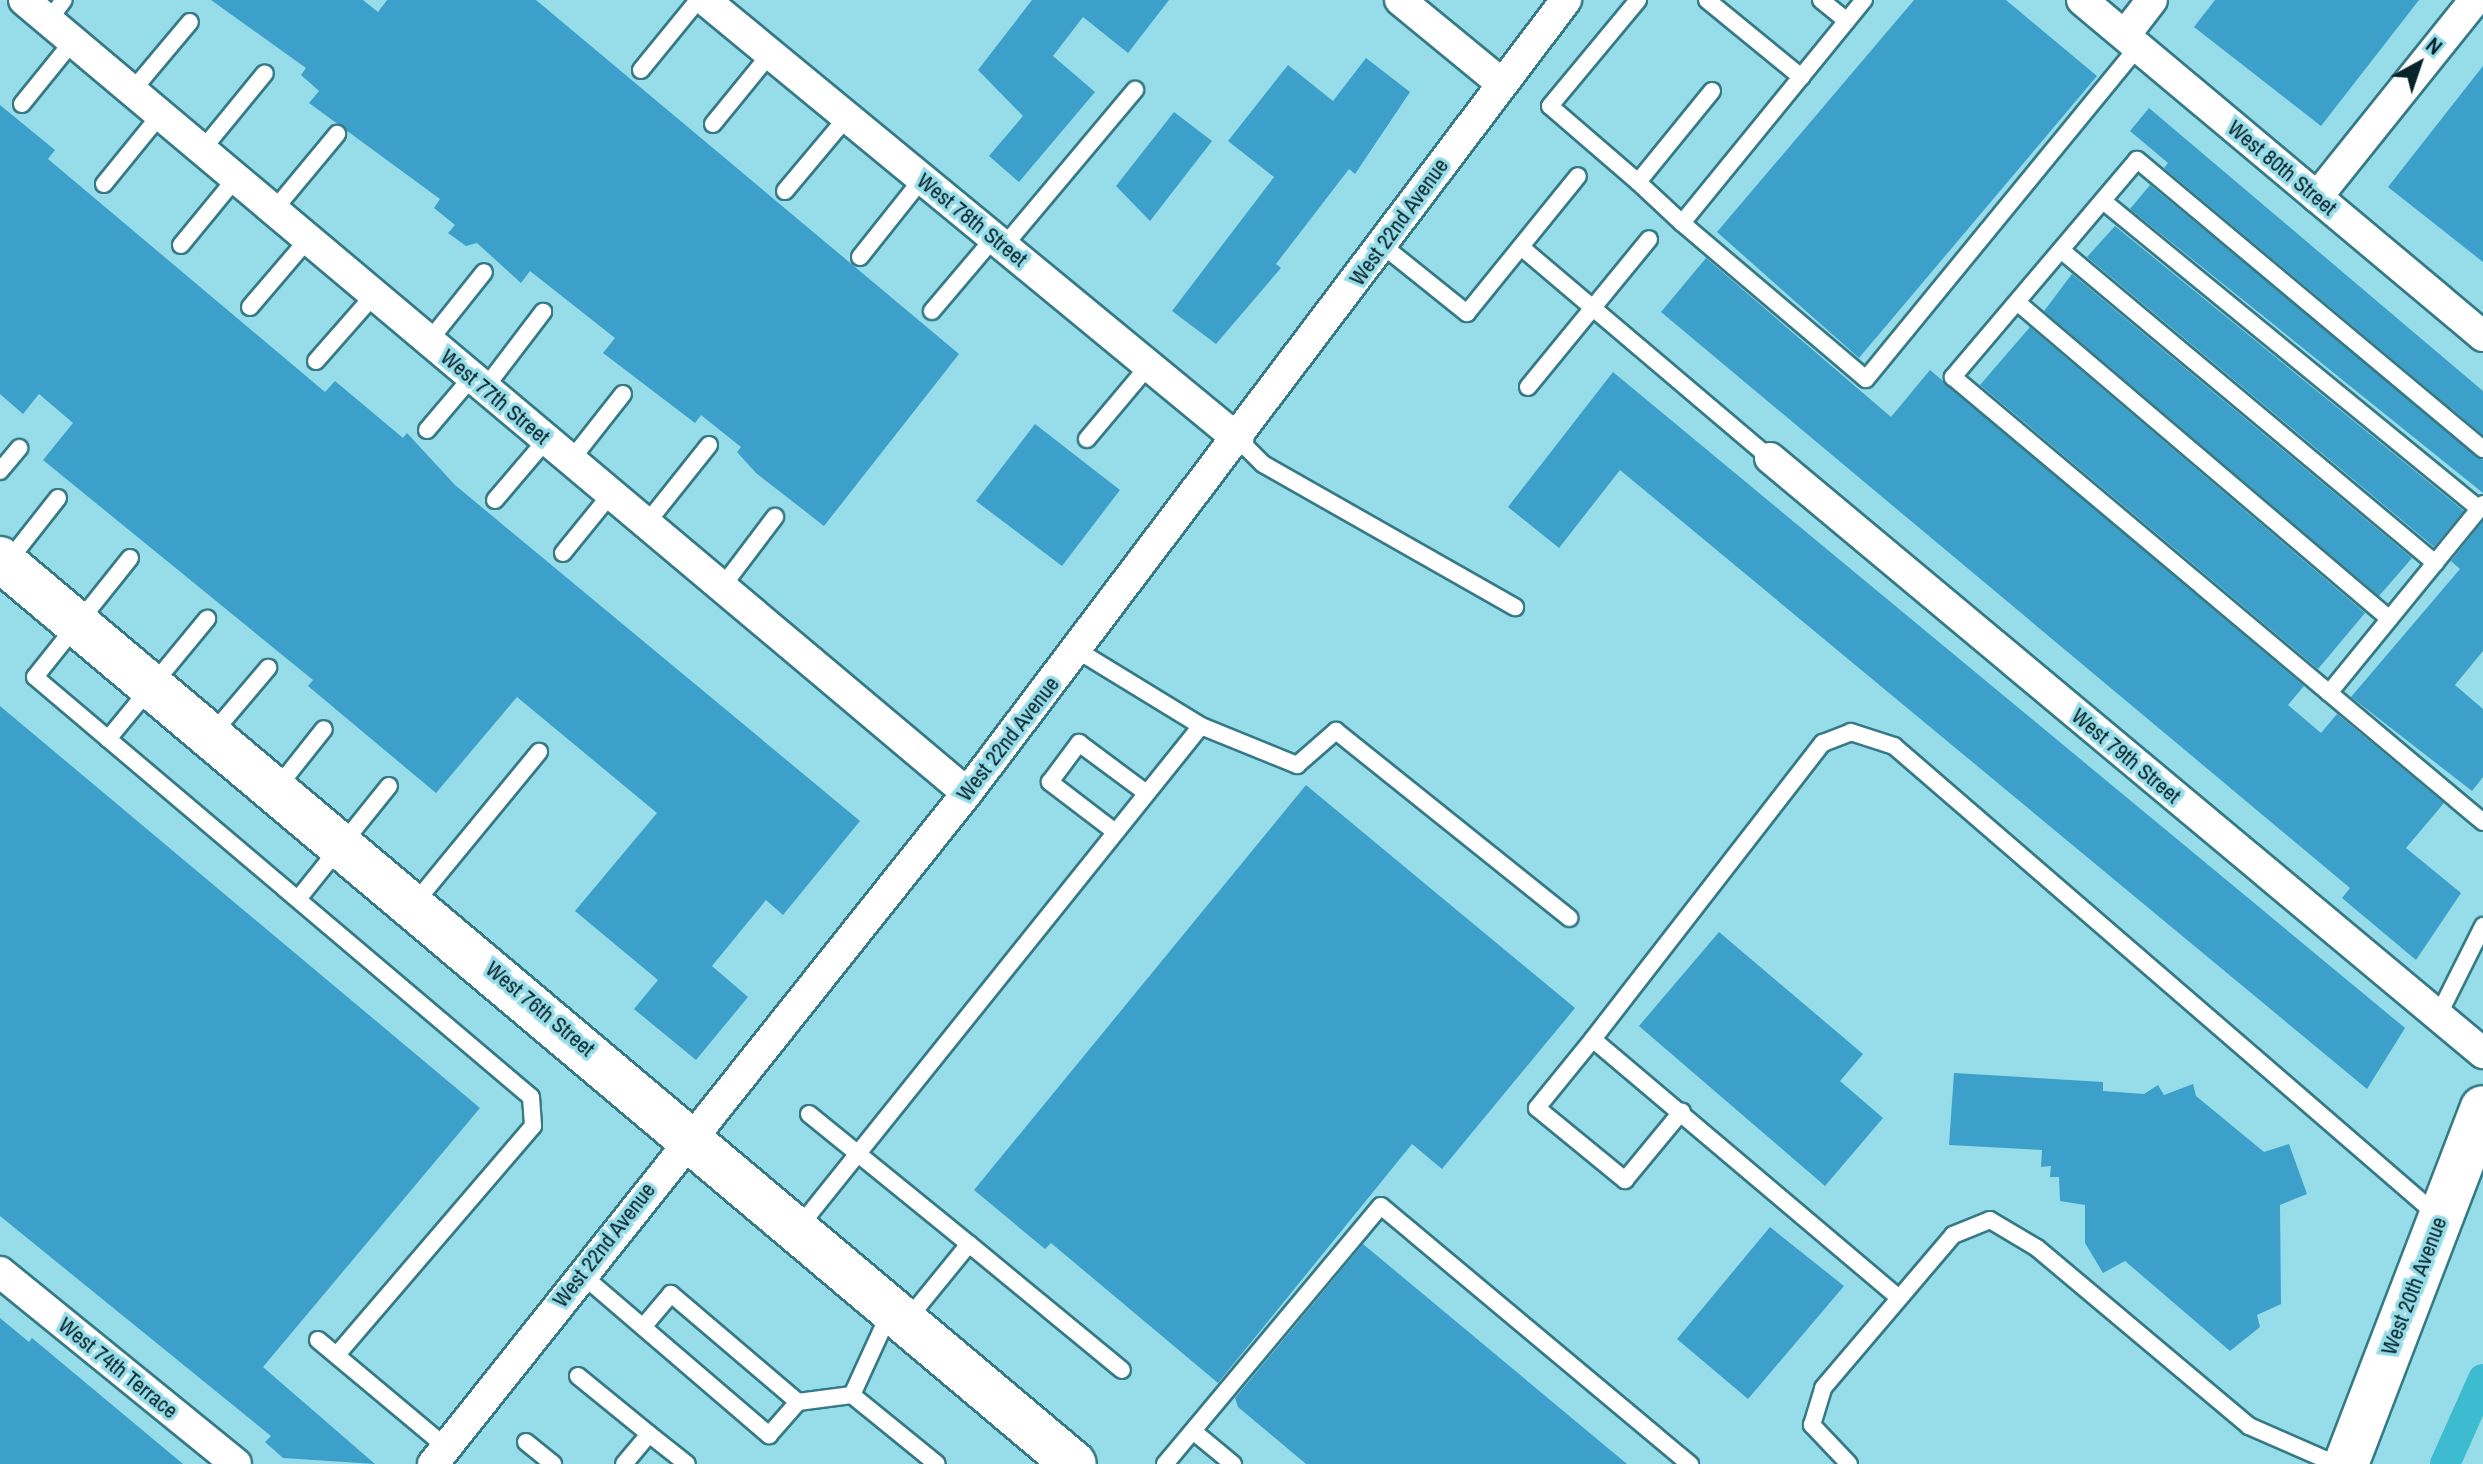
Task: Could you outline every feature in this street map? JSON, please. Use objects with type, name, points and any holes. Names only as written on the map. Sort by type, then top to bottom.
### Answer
[{"type":"street","name":"West 77th Street","points":[[24,0],[56,10],[73,41],[967,793]]},
{"type":"street","name":"West 78th Street","points":[[705,0],[1238,439]]},
{"type":"street","points":[[1400,0],[1501,83]]},
{"type":"street","name":"West 22nd Avenue","points":[[439,1455],[967,793],[1238,439],[1566,0]]},
{"type":"street","name":"West 80th Street","points":[[2082,0],[2483,336]]},
{"type":"street","points":[[2131,41],[2152,0]]},
{"type":"street","points":[[2317,197],[2475,0]]},
{"type":"street","name":"West 79th Street","points":[[1770,458],[2437,1018],[2483,1053]]},
{"type":"street","name":"West 76th Street","points":[[2,565],[77,623],[692,1136],[1074,1464]]},
{"type":"street","name":"West 20th Avenue","points":[[2346,1464],[2483,1108]]},
{"type":"street","name":"West 74th Terrace","points":[[4,1284],[236,1464]]},
{"type":"lane","points":[[641,70],[698,0]]},
{"type":"lane","points":[[1638,0],[1550,106],[1866,379],[2131,41]]},
{"type":"lane","points":[[1707,0],[1801,77]]},
{"type":"lane","points":[[1821,0],[1847,21]]},
{"type":"lane","points":[[1682,223],[1864,0]]},
{"type":"lane","points":[[132,91],[190,22]]},
{"type":"lane","points":[[22,104],[73,41]]},
{"type":"lane","points":[[713,124],[770,54]]},
{"type":"lane","points":[[202,150],[265,73]]},
{"type":"lane","points":[[932,311],[999,242],[1135,90]]},
{"type":"lane","points":[[1638,182],[1712,91]]},
{"type":"lane","points":[[104,184],[160,115]]},
{"type":"lane","points":[[785,191],[847,117]]},
{"type":"lane","points":[[274,210],[337,134]]},
{"type":"lane","points":[[2483,449],[2137,160],[1953,377],[2483,822]]},
{"type":"lane","points":[[1382,245],[1467,313],[1578,176]]},
{"type":"lane","points":[[181,245],[236,178]]},
{"type":"lane","points":[[860,257],[922,179]]},
{"type":"lane","points":[[2103,201],[2481,507],[2329,693]]},
{"type":"lane","points":[[250,307],[308,239]]},
{"type":"lane","points":[[1528,387],[1649,239]]},
{"type":"lane","points":[[1521,247],[1770,458]]},
{"type":"lane","points":[[2061,250],[2435,563]]},
{"type":"lane","points":[[429,341],[484,272]]},
{"type":"lane","points":[[316,361],[374,295]]},
{"type":"lane","points":[[2017,302],[2389,619]]},
{"type":"lane","points":[[427,430],[478,383],[543,312]]},
{"type":"lane","points":[[1087,439],[1149,365]]},
{"type":"lane","points":[[571,460],[623,394]]},
{"type":"lane","points":[[1238,439],[1263,464],[1515,607]]},
{"type":"lane","points":[[495,500],[546,440]]},
{"type":"lane","points":[[646,524],[709,445]]},
{"type":"lane","points":[[0,471],[19,448]]},
{"type":"lane","points":[[563,553],[611,494]]},
{"type":"lane","points":[[2,565],[58,498]]},
{"type":"lane","points":[[722,587],[775,517]]},
{"type":"lane","points":[[130,558],[35,677],[531,1097],[533,1126],[337,1355]]},
{"type":"lane","points":[[108,739],[207,619]]},
{"type":"lane","points":[[1077,650],[1201,726],[1297,765],[1336,731],[1569,918]]},
{"type":"lane","points":[[211,735],[268,668]]},
{"type":"lane","points":[[799,1227],[860,1155],[1145,792],[1201,726]]},
{"type":"lane","points":[[276,790],[324,729]]},
{"type":"lane","points":[[1682,1111],[1625,1180],[1537,1108],[1823,743],[1866,733],[1894,746],[2441,1218]]},
{"type":"lane","points":[[1114,831],[1050,782],[1079,743],[1145,792]]},
{"type":"lane","points":[[414,904],[539,752]]},
{"type":"lane","points":[[298,899],[389,786]]},
{"type":"lane","points":[[2437,1018],[2483,926]]},
{"type":"lane","points":[[1593,1039],[1682,1111],[1899,1298]]},
{"type":"lane","points":[[809,1114],[1122,1370]]},
{"type":"lane","points":[[1165,1464],[1381,1206],[1690,1464]]},
{"type":"lane","points":[[1849,1464],[1815,1431],[1813,1408],[1899,1298],[1964,1226],[2006,1223],[2249,1426],[2336,1464]]},
{"type":"lane","points":[[852,1395],[899,1314],[969,1244]]},
{"type":"lane","points":[[581,1274],[769,1435],[798,1402],[852,1395],[937,1464]]},
{"type":"lane","points":[[643,1327],[671,1294],[798,1402]]},
{"type":"lane","points":[[318,1340],[439,1455]]},
{"type":"lane","points":[[578,1376],[687,1464]]},
{"type":"lane","points":[[1193,1431],[1233,1464]]},
{"type":"lane","points":[[624,1464],[649,1434]]},
{"type":"lane","points":[[526,1442],[553,1464]]},
{"type":"building","points":[[211,0],[363,0],[378,12],[387,0],[536,0],[959,354],[824,526],[756,473],[737,452],[741,447],[701,415],[695,423],[603,353],[615,338],[530,271],[521,283],[477,243],[466,246],[448,233],[455,225],[434,208],[440,199],[309,103],[319,91],[301,75],[306,68]]},
{"type":"building","points":[[1032,0],[1169,0],[1128,53],[1083,17],[1053,56],[1095,92],[1019,182],[989,156],[1023,116],[978,70]]},
{"type":"building","points":[[1914,0],[2006,0],[2097,76],[1859,358],[1717,232]]},
{"type":"building","points":[[2215,0],[2419,0],[2321,126],[2194,27]]},
{"type":"building","points":[[1366,58],[1410,92],[1355,174],[1349,169],[1276,264],[1281,268],[1216,344],[1172,311],[1274,177],[1228,141],[1288,65],[1333,101]]},
{"type":"building","points":[[2483,66],[2483,262],[2388,187]]},
{"type":"building","points":[[0,105],[55,150],[48,159],[325,392],[335,381],[403,438],[407,433],[455,485],[860,821],[783,915],[766,900],[712,966],[748,997],[696,1060],[634,1009],[658,980],[575,911],[657,813],[517,697],[436,793],[308,686],[313,680],[43,460],[73,423],[39,394],[23,414],[0,394]]},
{"type":"building","points":[[2149,108],[2483,391],[2483,435],[2164,168],[2168,163],[2130,131]]},
{"type":"building","points":[[1174,112],[1212,141],[1150,221],[1116,186]]},
{"type":"building","points":[[2150,185],[2483,460],[2483,493],[2130,209]]},
{"type":"building","points":[[2115,226],[2464,511],[2434,547],[2087,257]]},
{"type":"building","points":[[1706,258],[1891,417],[1930,370],[2304,686],[2288,705],[2321,733],[2337,714],[2444,803],[2406,848],[2461,893],[2416,960],[2342,898],[2350,888],[1661,312]]},
{"type":"building","points":[[2072,274],[2412,558],[2379,596],[2044,311]]},
{"type":"building","points":[[2030,327],[2365,613],[2318,669],[1980,385]]},
{"type":"building","points":[[1613,372],[2405,1028],[2367,1089],[1620,470],[1559,548],[1508,507]]},
{"type":"building","points":[[1035,424],[1120,490],[1062,566],[976,501]]},
{"type":"building","points":[[2483,521],[2483,651],[2455,685],[2483,709],[2483,777],[2472,791],[2351,697],[2460,569],[2451,561]]},
{"type":"building","points":[[0,706],[480,1108],[263,1367],[375,1464],[283,1458],[265,1442],[271,1436],[0,1216]]},
{"type":"building","points":[[1306,785],[1575,1008],[1442,1169],[1412,1144],[1218,1383],[1051,1243],[1045,1249],[974,1190]]},
{"type":"building","points":[[1719,932],[1863,1054],[1840,1081],[1883,1118],[1825,1186],[1639,1026]]},
{"type":"building","points":[[1954,1073],[2103,1082],[2103,1091],[2144,1094],[2158,1085],[2164,1095],[2193,1084],[2196,1096],[2264,1152],[2289,1144],[2307,1194],[2280,1205],[2281,1304],[2257,1315],[2260,1327],[2230,1351],[2125,1261],[2103,1273],[2085,1243],[2085,1205],[2060,1201],[2059,1177],[2050,1177],[2051,1166],[2041,1167],[2042,1150],[1949,1145]]},
{"type":"building","points":[[1770,1227],[1844,1286],[1748,1399],[1677,1339]]},
{"type":"building","points":[[1363,1244],[1627,1464],[1306,1464],[1238,1407],[1235,1398]]},
{"type":"building","points":[[0,1318],[29,1342],[32,1338],[183,1464],[0,1464]]},
{"type":"waterway","points":[[2445,1464],[2483,1379]]}]
